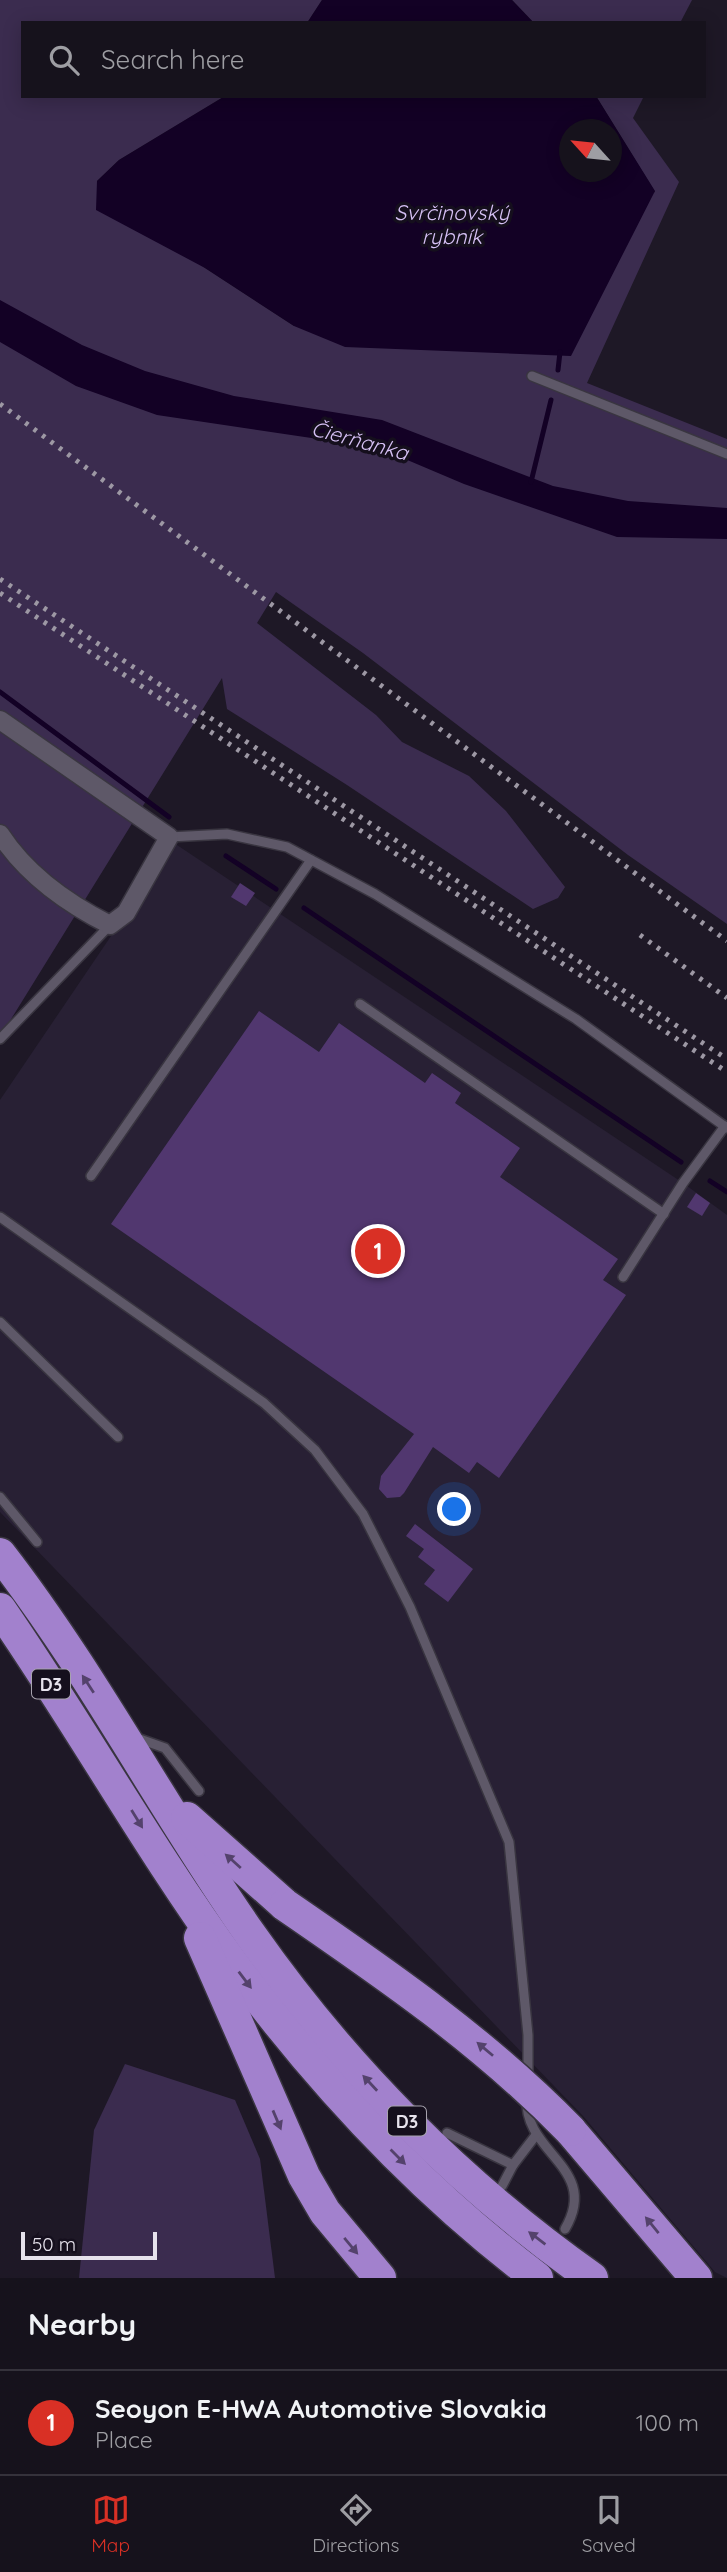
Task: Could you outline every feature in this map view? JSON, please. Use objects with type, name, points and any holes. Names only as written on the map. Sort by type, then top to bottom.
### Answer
[{"type":"highway","name":"D3","points":[[4,1558],[250,1935],[330,2037],[401,2116],[508,2214],[592,2278]]},
{"type":"highway","name":"D3","points":[[0,1609],[178,1884],[286,2034],[342,2099],[416,2174],[537,2278]]},
{"type":"highway","points":[[150,1784],[285,1905],[429,2004],[500,2062],[570,2130],[696,2278]]},
{"type":"highway","points":[[178,1884],[283,2134],[325,2212],[380,2278]]},
{"type":"street","points":[[0,720],[169,837],[126,913],[110,925],[80,910],[16,858],[0,834]]},
{"type":"lane","points":[[532,376],[727,454]]},
{"type":"lane","points":[[169,837],[227,834],[287,847],[375,894],[576,1019],[726,1127],[623,1277]]},
{"type":"lane","points":[[91,1175],[311,860]]},
{"type":"lane","points":[[0,1038],[110,925]]},
{"type":"lane","points":[[360,1004],[664,1214]]},
{"type":"lane","points":[[0,1217],[264,1403],[315,1450],[363,1514],[410,1607],[509,1842],[528,2035],[527,2114],[536,2135],[572,2180],[575,2204],[565,2229]]},
{"type":"lane","points":[[0,1322],[118,1437]]},
{"type":"lane","points":[[0,1497],[37,1542]]},
{"type":"lane","points":[[119,1732],[165,1748],[199,1791]]},
{"type":"lane","points":[[447,2133],[513,2165]]},
{"type":"lane","points":[[502,2186],[513,2165],[536,2135]]},
{"type":"shaded area","points":[[0,0],[322,0],[308,21],[21,21],[21,98],[222,98],[119,160],[97,181],[205,268],[294,326],[655,192],[622,138],[622,119],[610,119],[597,98],[643,98],[633,118],[679,182],[587,383],[727,439],[727,924],[628,855],[363,653],[276,592],[257,623],[376,715],[402,742],[469,776],[506,811],[565,887],[558,898],[533,909],[227,709],[222,678],[0,1037]]},
{"type":"shaded area","points":[[512,0],[692,0],[681,21],[532,21]]},
{"type":"shaded area","points":[[174,843],[727,1215],[727,2278],[715,2272],[583,2116],[0,1512],[0,1100]]},
{"type":"shaded area","points":[[125,2064],[235,2100],[260,2159],[275,2278],[79,2278],[94,2130]]},
{"type":"water","points":[[322,0],[512,0],[532,21],[308,21]]},
{"type":"water","name":"Svrčinovský rybník","points":[[222,98],[597,98],[610,119],[559,119],[559,182],[622,182],[622,138],[655,191],[571,356],[345,347],[294,326],[205,268],[96,210],[97,181],[119,160]]},
{"type":"water","name":"Čierňanka","points":[[0,300],[82,345],[145,371],[234,396],[382,420],[553,486],[628,501],[727,508],[727,539],[617,537],[464,484],[379,448],[157,415],[76,386],[0,342]]},
{"type":"building","points":[[240,883],[255,893],[246,906],[231,897]]},
{"type":"building","points":[[259,1011],[319,1052],[339,1023],[425,1083],[432,1073],[461,1093],[455,1103],[520,1148],[500,1177],[618,1259],[603,1280],[626,1295],[499,1478],[477,1462],[469,1473],[433,1447],[404,1493],[400,1497],[387,1498],[379,1489],[381,1476],[414,1434],[111,1224]]},
{"type":"building","points":[[696,1193],[710,1203],[702,1216],[687,1207]]},
{"type":"building","points":[[415,1524],[473,1569],[448,1602],[424,1584],[435,1570],[418,1557],[424,1549],[406,1536]]},
{"type":"waterway","points":[[558,370],[560,352]]},
{"type":"waterway","points":[[531,482],[551,400]]},
{"type":"waterway","points":[[0,692],[169,817]]},
{"type":"waterway","points":[[226,856],[276,889]]},
{"type":"waterway","points":[[304,908],[681,1162]]},
{"type":"waterway","points":[[710,1181],[727,1192]]},
{"type":"railway","points":[[0,404],[727,941]]},
{"type":"railway","points":[[0,579],[727,1059]]},
{"type":"railway","points":[[0,593],[727,1072]]},
{"type":"railway","points":[[640,935],[727,998]]},
{"type":"place","name":"Seoyon E-HWA Automotive Slovakia","points":[[378,1251]]}]
